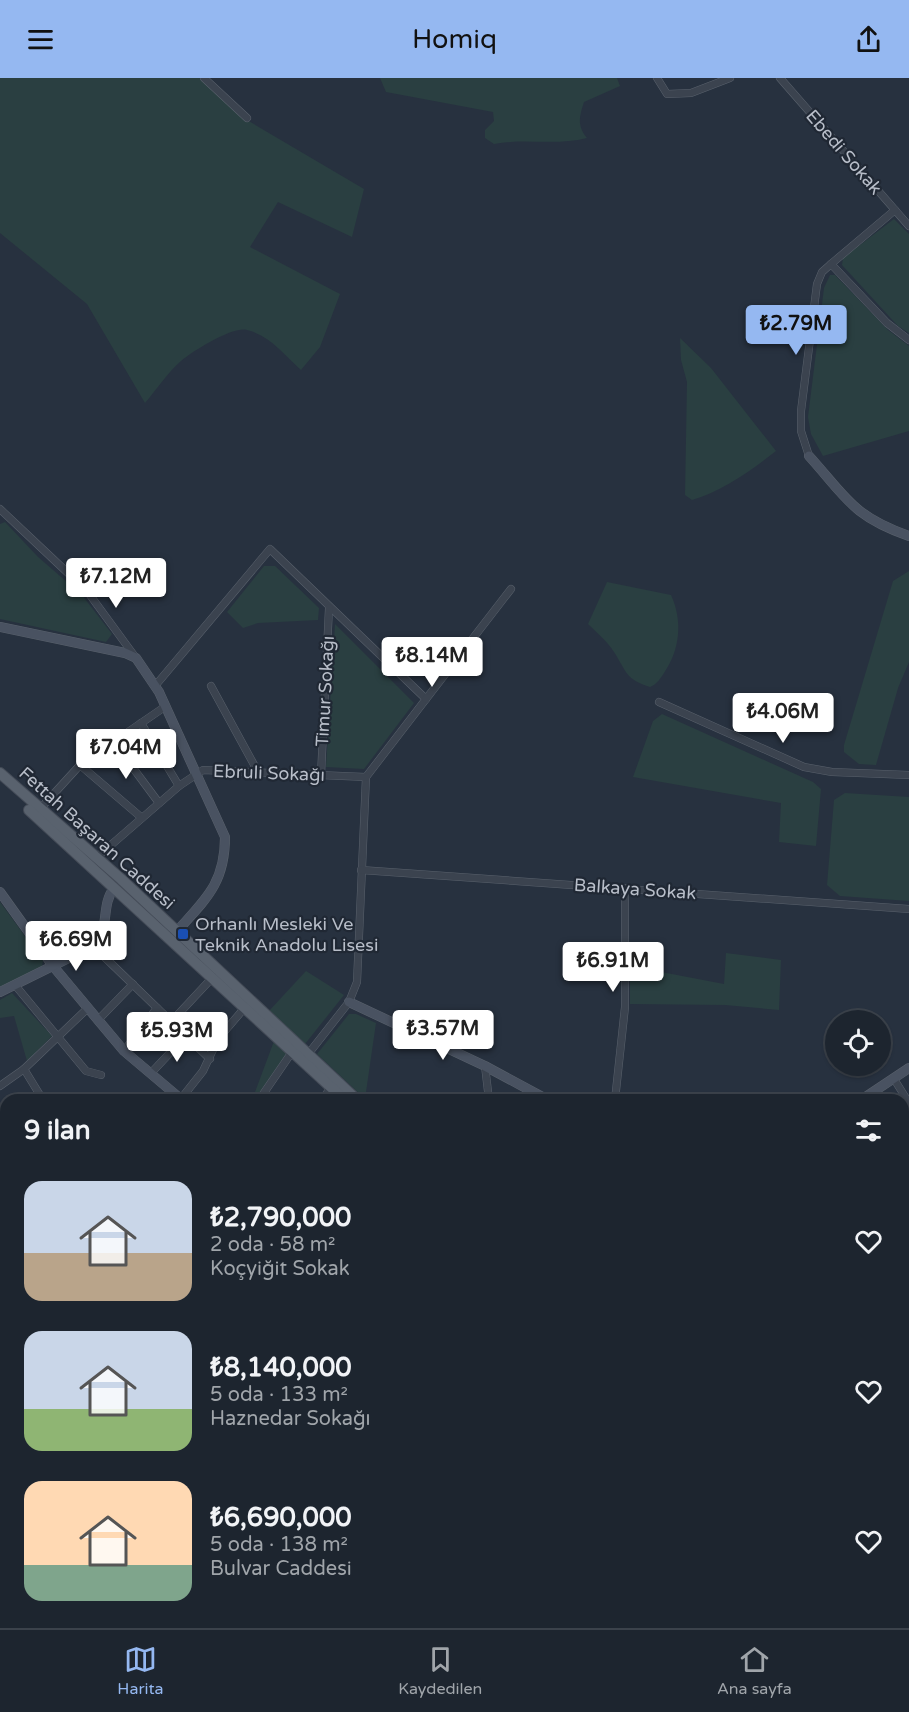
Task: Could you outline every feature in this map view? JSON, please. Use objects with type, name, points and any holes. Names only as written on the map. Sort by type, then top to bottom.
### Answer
[{"type":"main road","name":"Fettah Başaran Caddesi","points":[[0,773],[177,932],[292,1052],[339,1094]]},
{"type":"main road","name":"Fettah Başaran Caddesi","points":[[0,783],[212,978],[309,1053],[351,1094]]},
{"type":"street","points":[[204,78],[248,117]]},
{"type":"street","points":[[657,78],[667,94],[691,93],[730,78]]},
{"type":"street","name":"Ebedi Sokak","points":[[780,78],[909,226]]},
{"type":"street","points":[[895,210],[822,272],[817,284],[801,411],[801,431],[809,456],[850,504],[879,524],[909,536]]},
{"type":"street","points":[[831,264],[887,323],[909,340]]},
{"type":"street","points":[[0,509],[87,591],[136,658],[166,706],[223,829],[224,860],[216,886],[177,932]]},
{"type":"street","points":[[155,686],[270,549],[328,608],[426,699]]},
{"type":"street","points":[[309,1053],[349,1002],[357,982],[366,777],[511,589]]},
{"type":"street","name":"Timur Sokağı","points":[[321,775],[328,608]]},
{"type":"street","points":[[0,627],[136,658]]},
{"type":"street","points":[[211,686],[258,772]]},
{"type":"street","points":[[658,702],[804,767],[832,772],[909,774]]},
{"type":"street","points":[[39,810],[80,765],[166,706]]},
{"type":"street","points":[[141,723],[179,786]]},
{"type":"street","points":[[113,741],[159,803]]},
{"type":"street","points":[[80,765],[142,818]]},
{"type":"street","name":"Ebruli Sokağı","points":[[96,858],[179,786],[203,770],[366,777]]},
{"type":"street","name":"Balkaya Sokak","points":[[361,870],[909,909]]},
{"type":"street","points":[[0,992],[93,946],[104,934],[108,897],[114,888]]},
{"type":"street","points":[[616,1094],[625,1007],[625,888]]},
{"type":"street","points":[[0,892],[53,966],[124,1051],[175,1094]]},
{"type":"street","points":[[93,946],[210,1059]]},
{"type":"street","points":[[171,1022],[212,978]]},
{"type":"street","points":[[98,1020],[133,984]]},
{"type":"street","points":[[15,985],[86,1071],[101,1075]]},
{"type":"street","points":[[349,1002],[485,1066],[537,1094]]},
{"type":"street","points":[[185,1094],[210,1059],[210,1052],[218,1039],[248,1004]]},
{"type":"street","points":[[0,1086],[24,1069],[88,1008]]},
{"type":"street","points":[[124,1051],[157,1008]]},
{"type":"street","points":[[151,1073],[186,1036]]},
{"type":"street","points":[[264,1094],[292,1052]]},
{"type":"street","points":[[485,1066],[488,1094]]},
{"type":"street","points":[[870,1094],[909,1068]]},
{"type":"street","points":[[24,1069],[39,1094]]},
{"type":"street","points":[[894,1079],[903,1094]]},
{"type":"street","points":[[327,1094],[332,1087]]},
{"type":"green space","points":[[0,78],[199,78],[247,120],[364,189],[352,237],[278,202],[250,247],[340,294],[320,347],[301,370],[263,337],[247,330],[241,330],[213,340],[194,351],[167,375],[145,403],[87,304],[0,233]]},
{"type":"green space","points":[[380,78],[617,78],[620,86],[584,102],[580,121],[587,138],[494,144],[485,138],[485,130],[494,121],[493,112],[386,92]]},
{"type":"green space","points":[[894,219],[909,234],[909,333],[898,326],[842,265],[843,258]]},
{"type":"green space","points":[[830,275],[835,275],[888,330],[909,346],[909,431],[823,456],[811,434],[808,417],[824,288]]},
{"type":"green space","points":[[680,338],[711,368],[776,451],[725,486],[692,500],[685,495],[687,382],[681,360]]},
{"type":"green space","points":[[5,522],[38,557],[82,595],[112,634],[106,642],[0,619],[0,524]]},
{"type":"green space","points":[[264,566],[275,566],[319,608],[318,620],[258,623],[243,628],[227,612]]},
{"type":"green space","points":[[909,571],[909,662],[898,688],[876,765],[859,764],[844,752],[844,745],[893,581]]},
{"type":"green space","points":[[607,582],[671,595],[678,625],[674,655],[664,673],[650,687],[631,678],[609,645],[588,624]]},
{"type":"green space","points":[[335,624],[414,703],[364,769],[326,767]]},
{"type":"green space","points":[[662,714],[813,782],[821,789],[816,846],[779,842],[781,803],[633,777],[653,721]]},
{"type":"green space","points":[[845,793],[909,797],[909,901],[840,896],[827,885],[834,800]]},
{"type":"green space","points":[[0,902],[43,961],[42,966],[0,987]]},
{"type":"green space","points":[[726,953],[781,960],[779,1010],[725,1005],[630,1004],[630,966],[724,984]]},
{"type":"green space","points":[[306,971],[344,995],[305,1044],[269,1011]]},
{"type":"green space","points":[[12,993],[52,1036],[27,1061],[14,1016],[0,1018],[0,1000]]},
{"type":"green space","points":[[349,1014],[356,1014],[376,1023],[366,1094],[360,1094],[317,1054]]},
{"type":"green space","points":[[274,1041],[287,1053],[258,1094],[254,1094]]},
{"type":"place","name":"Orhanlı Mesleki Ve Teknik Anadolu Lisesi","points":[[183,934]]}]
